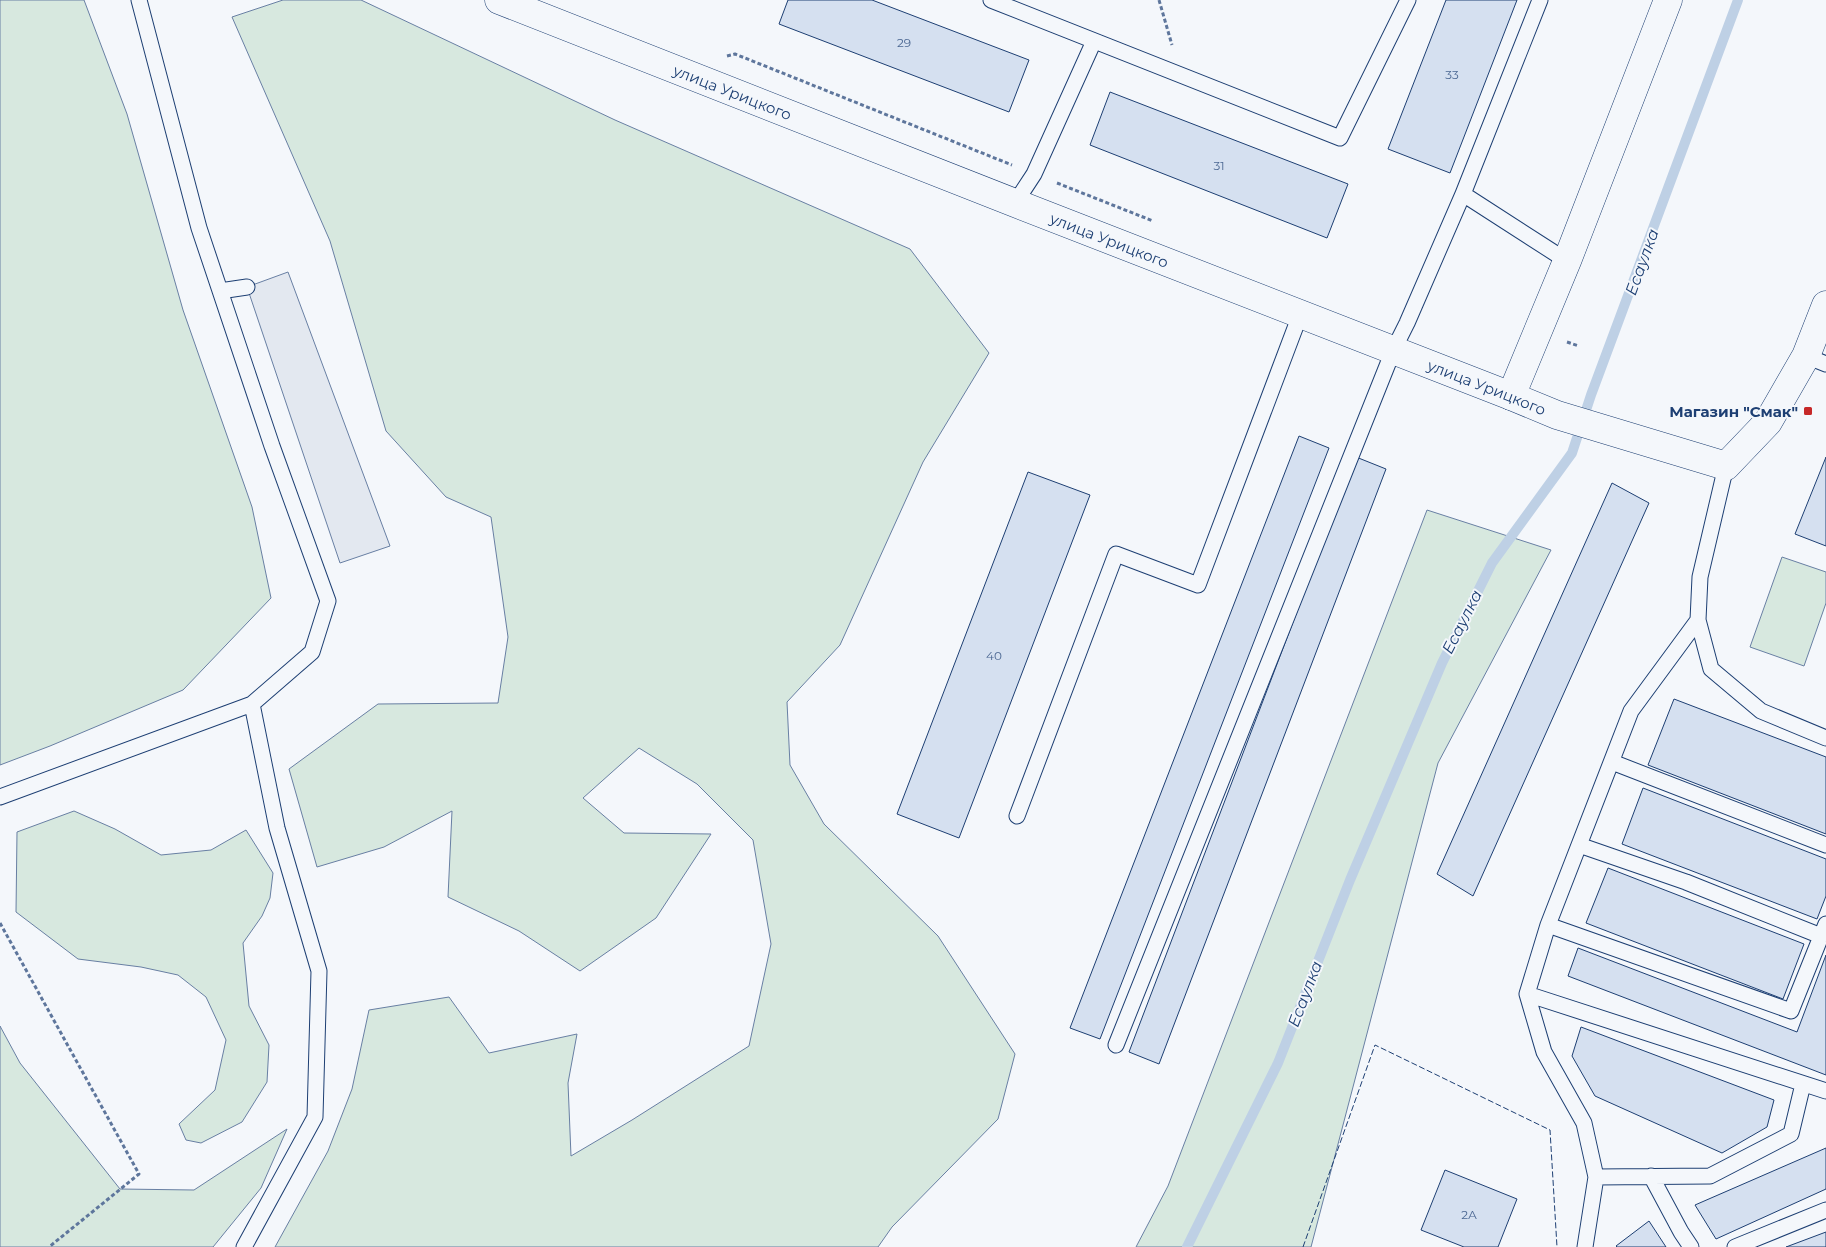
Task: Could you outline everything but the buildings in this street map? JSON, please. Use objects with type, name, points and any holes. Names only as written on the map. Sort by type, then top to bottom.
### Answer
[{"type":"street","name":"улица Урицкого","points":[[499,0],[1557,415],[1726,466]]},
{"type":"street","points":[[1511,396],[1567,260],[1668,0]]},
{"type":"street","points":[[1726,466],[1768,422],[1816,360],[1826,305]]},
{"type":"lane","points":[[0,797],[252,704],[312,652],[328,601],[272,446],[199,228],[139,0]]},
{"type":"lane","points":[[991,0],[1340,138],[1408,0]]},
{"type":"lane","points":[[1116,1045],[1393,351],[1463,194],[1540,0]]},
{"type":"lane","points":[[1014,203],[1034,174],[1094,41]]},
{"type":"lane","points":[[1463,194],[1567,260]]},
{"type":"lane","points":[[220,290],[247,287]]},
{"type":"lane","points":[[1017,816],[1116,554],[1198,585],[1300,315]]},
{"type":"lane","points":[[1726,466],[1700,577],[1698,620],[1711,669],[1762,711],[1826,738]]},
{"type":"lane","points":[[1585,1247],[1596,1177],[1584,1123],[1544,1052],[1527,994],[1548,924],[1631,711],[1698,620]]},
{"type":"lane","points":[[244,1247],[315,1117],[319,970],[277,828],[252,704]]},
{"type":"lane","points":[[1612,762],[1826,845]]},
{"type":"lane","points":[[1548,924],[1791,1011],[1823,930],[1579,845]]},
{"type":"lane","points":[[1527,994],[1826,1092]]},
{"type":"lane","points":[[1596,1177],[1710,1176],[1791,1134],[1803,1084]]},
{"type":"lane","points":[[1651,1176],[1691,1247]]},
{"type":"lane","points":[[1735,1247],[1826,1210]]},
{"type":"path","points":[[1160,0],[1181,75]]},
{"type":"path","points":[[0,923],[139,1174],[49,1247]]},
{"type":"shaded area","points":[[0,0],[84,0],[127,114],[183,310],[252,507],[271,598],[183,690],[0,765]]},
{"type":"shaded area","points":[[283,0],[361,0],[615,120],[910,249],[989,353],[923,462],[840,645],[787,702],[790,765],[824,824],[938,936],[1015,1054],[998,1119],[892,1227],[878,1247],[275,1247],[328,1151],[352,1089],[369,1010],[449,997],[489,1053],[577,1034],[568,1083],[571,1156],[749,1046],[771,944],[753,840],[697,784],[639,748],[583,798],[624,833],[711,834],[656,918],[580,971],[519,931],[448,897],[452,811],[384,847],[317,867],[289,769],[378,704],[498,703],[508,637],[491,517],[446,497],[386,431],[330,241],[232,17]]},
{"type":"shaded area","points":[[288,272],[390,546],[340,563],[247,287]]},
{"type":"shaded area","points":[[1427,510],[1551,550],[1438,763],[1311,1247],[1136,1247],[1168,1186]]},
{"type":"shaded area","points":[[1782,557],[1826,572],[1826,603],[1804,666],[1750,647]]},
{"type":"shaded area","points":[[74,811],[115,829],[161,855],[211,850],[246,830],[273,873],[270,898],[262,916],[243,943],[249,1006],[269,1045],[267,1082],[242,1122],[201,1143],[186,1140],[179,1124],[215,1090],[226,1040],[206,997],[178,975],[141,967],[78,959],[16,912],[17,832]]},
{"type":"shaded area","points":[[0,1026],[20,1063],[120,1189],[194,1190],[287,1129],[261,1188],[213,1247],[0,1247]]},
{"type":"waterway","name":"Есаулка","points":[[1187,1247],[1278,1063],[1350,880],[1442,663],[1492,563],[1572,453],[1591,395],[1738,0]]},
{"type":"fence","points":[[1303,1247],[1375,1045],[1550,1130],[1557,1247]]},
{"type":"place","name":"Магазин \"Смак\"","points":[[1808,411]]}]
